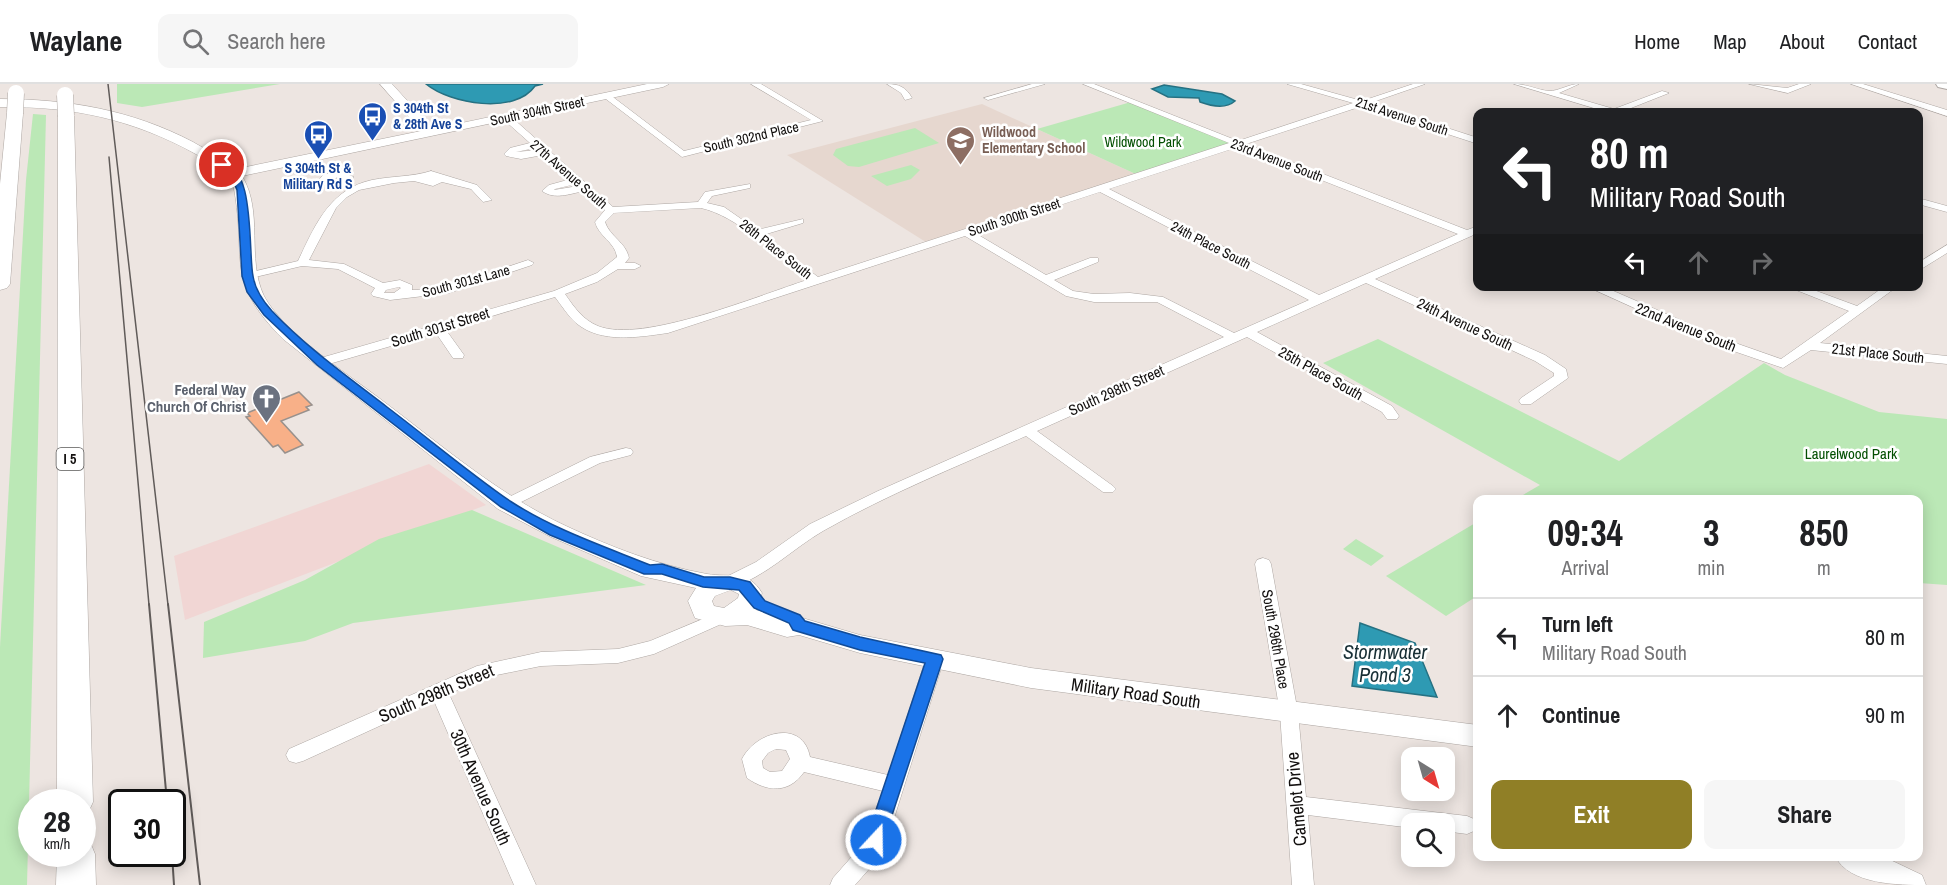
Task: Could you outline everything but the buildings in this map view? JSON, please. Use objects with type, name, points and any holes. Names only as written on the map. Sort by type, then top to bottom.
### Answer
[{"type":"highway","points":[[0,284],[8,108],[16,88]]},
{"type":"highway","name":"I 5","points":[[66,98],[75,789]]},
{"type":"highway","points":[[75,867],[76,885]]},
{"type":"main road","points":[[386,84],[430,133]]},
{"type":"main road","name":"South 304th Street","points":[[234,174],[663,84]]},
{"type":"main road","points":[[1942,84],[1947,85]]},
{"type":"main road","points":[[8,108],[76,105],[129,118],[187,144],[234,174]]},
{"type":"main road","name":"Military Road South","points":[[234,174],[242,190],[247,276],[253,292],[268,313],[322,362],[506,504],[555,532],[649,570],[662,569],[703,582],[738,588],[765,609],[794,619],[799,626]]},
{"type":"main road","name":"Military Road South","points":[[649,570],[653,578],[681,587],[713,610],[787,627],[799,626],[860,644],[1031,678],[1473,735]]},
{"type":"main road","points":[[738,588],[747,607],[713,610],[707,590],[738,588]]},
{"type":"main road","points":[[1861,861],[1911,885]]},
{"type":"street","name":"South 302nd Place","points":[[606,96],[682,154],[819,121],[755,84]]},
{"type":"street","points":[[891,84],[903,90],[908,98]]},
{"type":"street","points":[[988,98],[1041,84]]},
{"type":"street","name":"23rd Avenue South","points":[[1087,84],[1238,145],[1473,231]]},
{"type":"street","name":"21st Avenue South","points":[[1291,84],[1362,103],[1473,138]]},
{"type":"street","name":"South 300th Street","points":[[558,293],[582,322],[603,331],[638,333],[668,328],[1421,84]]},
{"type":"street","points":[[1518,84],[1600,108]]},
{"type":"street","points":[[1551,94],[1575,84]]},
{"type":"street","points":[[1753,84],[1788,91],[1807,84]]},
{"type":"street","points":[[1855,84],[1947,113]]},
{"type":"street","points":[[1625,108],[1665,93]]},
{"type":"street","name":"27th Avenue South","points":[[506,117],[611,210],[600,222],[601,228],[623,250],[623,258],[617,266]]},
{"type":"street","points":[[247,276],[302,263],[326,213],[347,185],[421,178],[439,174],[443,176],[442,179],[474,187],[487,200]]},
{"type":"street","points":[[611,210],[701,206],[709,194],[747,186]]},
{"type":"street","name":"24th Place South","points":[[1102,189],[1321,300]]},
{"type":"street","points":[[1923,202],[1947,209]]},
{"type":"street","name":"26th Place South","points":[[701,206],[724,211],[758,233],[816,281]]},
{"type":"street","points":[[758,233],[798,221]]},
{"type":"street","name":"South 298th Street","points":[[738,588],[761,573],[762,566],[800,538],[840,515],[1473,231]]},
{"type":"street","points":[[966,232],[1070,294],[1094,298],[1160,299],[1235,338]]},
{"type":"street","points":[[1923,263],[1947,248]]},
{"type":"street","points":[[1046,279],[1094,260]]},
{"type":"street","name":"South 301st Lane","points":[[302,263],[340,266],[382,287],[377,294],[383,297],[448,288],[528,263]]},
{"type":"street","points":[[558,293],[594,280],[617,266],[635,266]]},
{"type":"street","name":"24th Avenue South","points":[[1368,280],[1540,358],[1561,372],[1559,381],[1526,401]]},
{"type":"street","name":"22nd Avenue South","points":[[1603,291],[1709,337],[1783,364],[1810,346]]},
{"type":"street","points":[[1805,291],[1859,311]]},
{"type":"street","points":[[1810,346],[1886,291]]},
{"type":"street","name":"South 301st Street","points":[[322,362],[558,293]]},
{"type":"street","points":[[439,328],[458,356]]},
{"type":"street","name":"25th Place South","points":[[1248,332],[1387,410],[1392,416]]},
{"type":"street","name":"21st Place South","points":[[1810,346],[1947,360]]},
{"type":"street","points":[[1026,430],[1108,489]]},
{"type":"street","points":[[506,504],[587,463],[626,452]]},
{"type":"street","name":"South 296th Place","points":[[1263,564],[1289,713]]},
{"type":"street","name":"South 298th Street","points":[[296,755],[438,690],[500,666],[541,659],[618,656],[654,647],[687,631],[713,610]]},
{"type":"street","points":[[841,885],[870,852],[881,828],[935,659]]},
{"type":"street","name":"30th Avenue South","points":[[438,690],[525,885]]},
{"type":"street","name":"Camelot Drive","points":[[1289,713],[1303,885]]},
{"type":"street","points":[[800,763],[894,785]]},
{"type":"street","points":[[1297,805],[1467,825]]},
{"type":"shaded area","name":"Wildwood Elementary School","points":[[982,104],[1140,176],[929,244],[787,155]]},
{"type":"shaded area","points":[[429,464],[486,505],[185,620],[174,556]]},
{"type":"green space","points":[[117,84],[280,84],[142,107],[117,103]]},
{"type":"green space","name":"Wildwood Park","points":[[1131,102],[1238,145],[1140,176],[1037,129]]},
{"type":"green space","points":[[33,114],[46,115],[29,789],[18,789],[18,867],[27,867],[27,885],[0,885],[0,647],[26,180]]},
{"type":"green space","points":[[915,128],[939,143],[859,167],[848,166],[833,155],[836,149]]},
{"type":"green space","points":[[911,165],[920,170],[911,179],[887,186],[871,176]]},
{"type":"green space","name":"Laurelwood Park","points":[[1378,339],[1619,461],[1764,363],[1785,375],[1879,412],[1947,419],[1947,585],[1923,583],[1923,495],[1523,495],[1540,485],[1323,363]]},
{"type":"green space","points":[[472,510],[646,585],[353,623],[305,641],[203,658],[204,622],[305,580],[379,539]]},
{"type":"green space","points":[[1473,524],[1473,599],[1446,616],[1386,576]]},
{"type":"green space","points":[[1356,539],[1384,556],[1371,566],[1343,549]]},
{"type":"water","points":[[426,84],[543,84],[535,86],[526,95],[513,101],[482,103],[450,97]]},
{"type":"water","points":[[1164,85],[1222,94],[1235,101],[1223,106],[1214,106],[1200,102],[1199,98],[1168,97],[1152,89]]},
{"type":"water","name":"Stormwater Pond 3","points":[[1360,623],[1415,643],[1437,697],[1352,686]]},
{"type":"tram line","points":[[108,84],[168,605]]},
{"type":"tram line","points":[[109,157],[149,605]]},
{"type":"tram line","points":[[149,604],[166,789]]},
{"type":"tram line","points":[[168,604],[200,885]]},
{"type":"tram line","points":[[173,867],[174,885]]},
{"type":"place","name":"S 304th St & 28th Ave S","points":[[372,142]]},
{"type":"place","name":"S 304th St & Military Rd S","points":[[318,160]]},
{"type":"place","name":"Wildwood Elementary School","points":[[961,166]]},
{"type":"place","name":"Federal Way Church Of Christ","points":[[267,424]]},
{"type":"route","points":[[222,165],[234,174],[242,190],[247,276],[253,292],[268,313],[322,362],[506,504],[555,532],[649,570],[662,569],[703,582],[737,583],[749,590],[754,600],[765,609],[794,619],[799,626],[860,644],[935,659],[876,840]]}]
